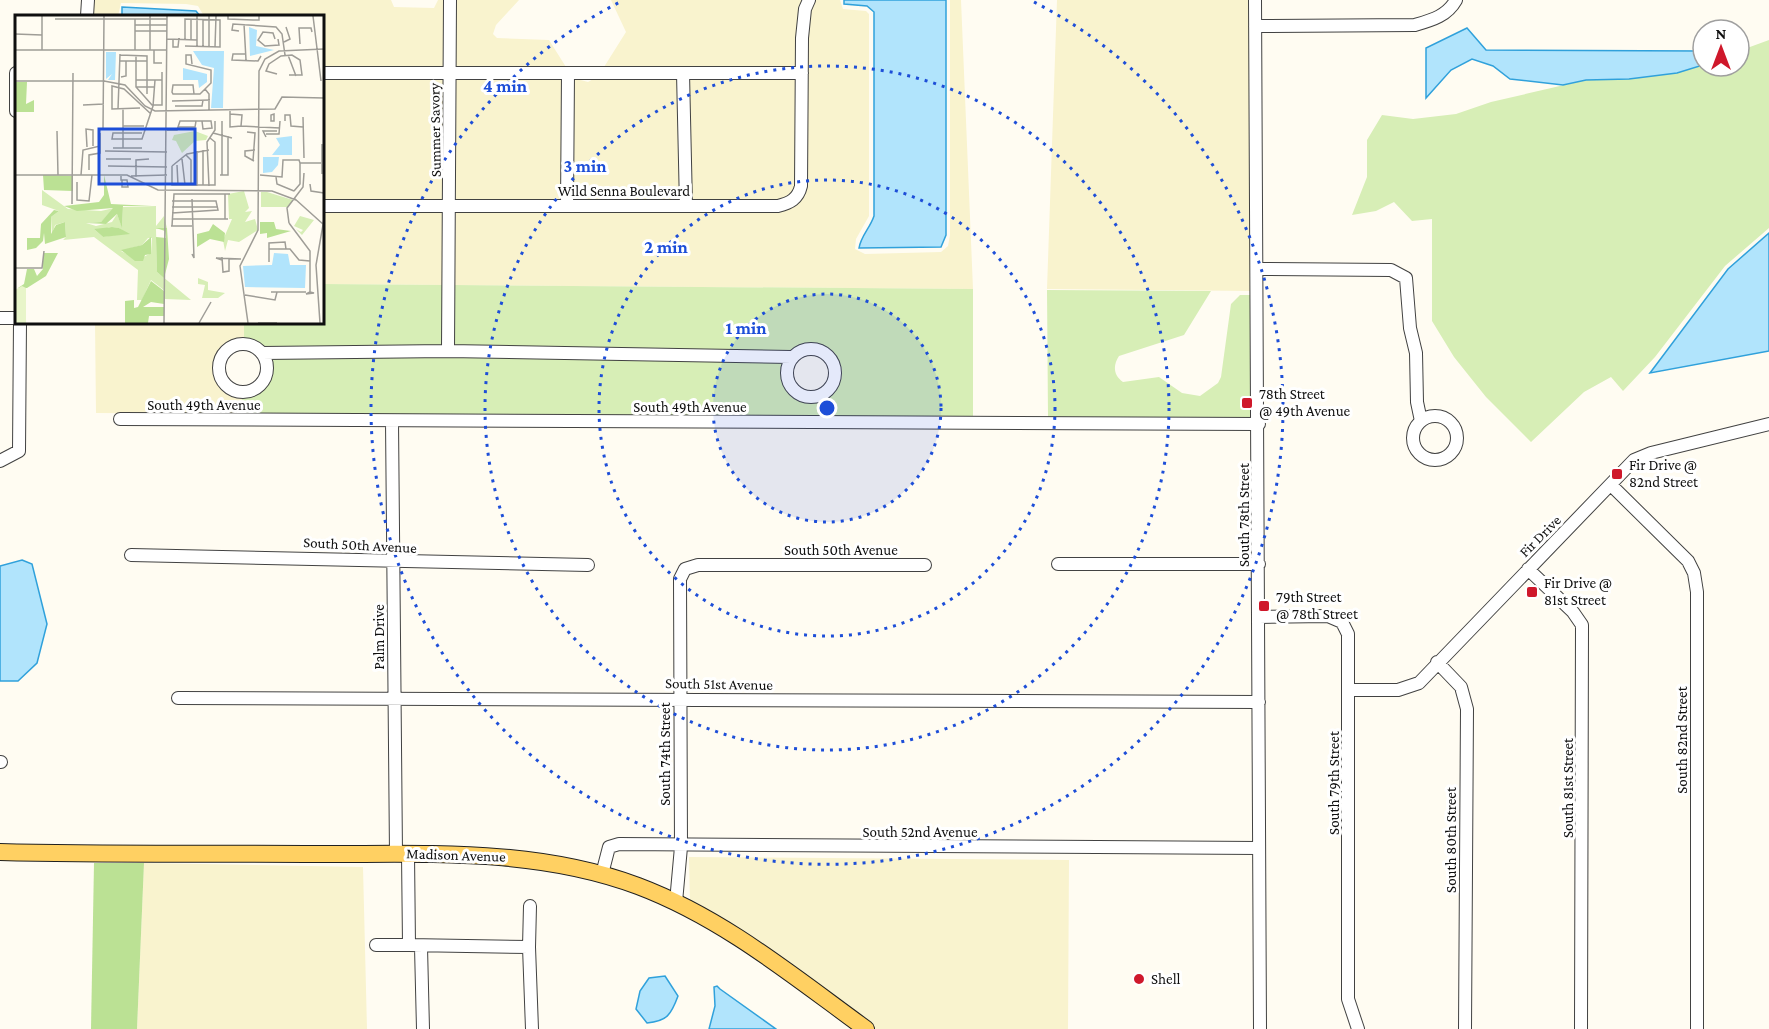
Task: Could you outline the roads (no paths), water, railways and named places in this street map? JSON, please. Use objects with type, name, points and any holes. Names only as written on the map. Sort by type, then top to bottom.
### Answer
[{"type":"main road","name":"Madison Avenue","points":[[0,852],[402,854],[512,857],[602,873],[676,902],[725,928],[866,1029]]},
{"type":"street","name":"Summer Savory","points":[[448,351],[451,206],[450,0]]},
{"type":"street","name":"Wild Senna Boulevard","points":[[324,206],[778,206],[796,198],[801,186],[802,73],[805,9],[809,0]]},
{"type":"street","name":"South 78th Street","points":[[1255,0],[1259,424],[1260,1029]]},
{"type":"street","points":[[1255,26],[1415,25],[1437,19],[1452,7],[1456,0]]},
{"type":"street","points":[[324,73],[802,73]]},
{"type":"street","points":[[567,206],[568,73]]},
{"type":"street","points":[[683,73],[686,206]]},
{"type":"street","points":[[1257,269],[1391,270],[1406,278],[1410,327],[1416,353],[1417,402],[1421,421]]},
{"type":"street","points":[[0,461],[19,451],[20,324]]},
{"type":"street","points":[[262,353],[448,351],[791,357],[814,350],[829,356],[836,371],[832,387],[827,392],[812,398],[798,393],[789,381],[791,357]]},
{"type":"street","name":"South 49th Avenue","points":[[120,419],[1259,424]]},
{"type":"street","name":"Palm Drive","points":[[392,421],[394,697],[402,854],[415,946],[423,1029]]},
{"type":"street","name":"Fir Drive","points":[[1349,690],[1398,690],[1419,682],[1634,460],[1651,453],[1769,424]]},
{"type":"street","name":"South 82nd Street","points":[[1611,485],[1688,561],[1694,573],[1697,592],[1697,1029]]},
{"type":"street","name":"South 50th Avenue","points":[[131,555],[332,558],[393,563],[588,565]]},
{"type":"street","points":[[1058,564],[1259,564]]},
{"type":"street","name":"South 50th Avenue","points":[[685,569],[698,565],[925,565]]},
{"type":"street","name":"South 74th Street","points":[[676,902],[680,879],[681,846],[680,579],[685,569]]},
{"type":"street","name":"South 81st Street","points":[[1528,569],[1573,612],[1582,625],[1581,1029]]},
{"type":"street","name":"South 79th Street","points":[[1259,617],[1328,616],[1342,622],[1348,634],[1348,999],[1358,1029]]},
{"type":"street","name":"South 80th Street","points":[[1437,662],[1461,687],[1467,709],[1465,1029]]},
{"type":"street","name":"South 51st Avenue","points":[[178,698],[680,698],[1259,702]]},
{"type":"street","name":"South 52nd Avenue","points":[[602,873],[609,847],[613,845],[1259,848]]},
{"type":"street","points":[[530,906],[532,1029]]},
{"type":"street","points":[[376,945],[529,947]]},
{"type":"water","points":[[844,0],[946,0],[946,235],[941,247],[859,248],[874,216],[874,12],[867,6],[844,4]]},
{"type":"water","points":[[122,7],[196,11],[199,15],[122,15]]},
{"type":"water","points":[[1467,28],[1486,50],[1691,51],[1691,69],[1677,73],[1629,79],[1586,80],[1563,85],[1510,79],[1493,66],[1472,59],[1451,70],[1426,98],[1426,48]]},
{"type":"water","points":[[1769,233],[1769,351],[1650,373],[1728,269]]},
{"type":"water","points":[[22,560],[32,564],[47,624],[37,663],[18,681],[0,681],[0,566]]},
{"type":"water","points":[[665,976],[678,996],[673,1008],[664,1019],[647,1023],[636,1009],[640,991],[649,978]]},
{"type":"water","points":[[717,986],[776,1029],[709,1029],[715,1006],[714,987]]},
{"type":"place","name":"78th Street @ 49th Avenue","points":[[1247,403]]},
{"type":"place","name":"Fir Drive @ 82nd Street","points":[[1617,474]]},
{"type":"place","name":"Fir Drive @ 81st Street","points":[[1532,592]]},
{"type":"place","name":"79th Street @ 78th Street","points":[[1264,606]]},
{"type":"place","name":"Shell","points":[[1139,979]]}]
